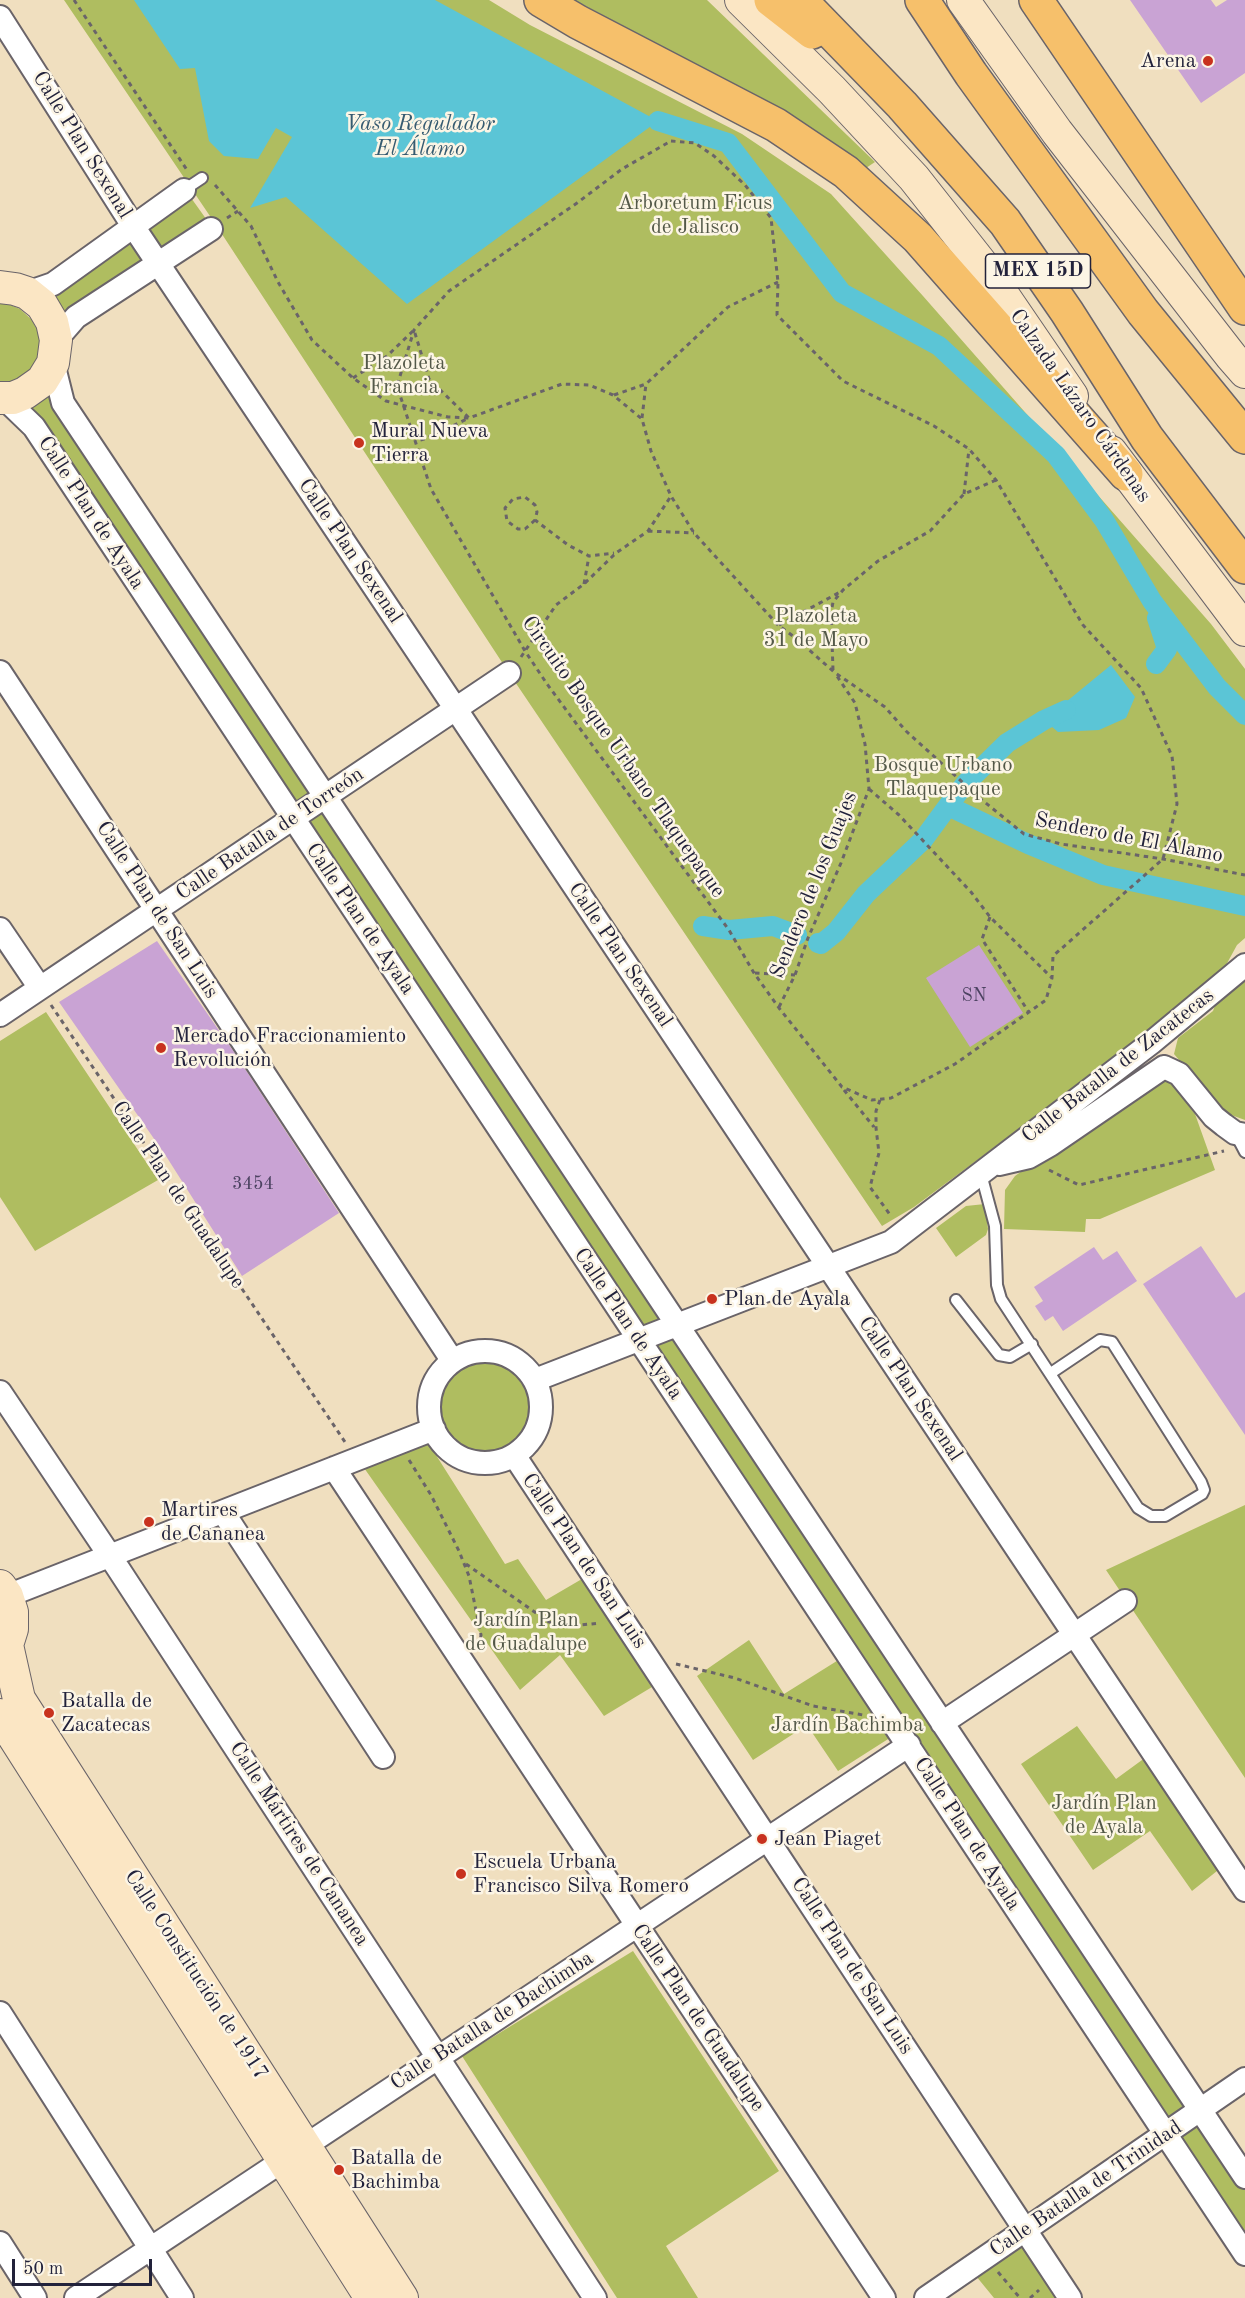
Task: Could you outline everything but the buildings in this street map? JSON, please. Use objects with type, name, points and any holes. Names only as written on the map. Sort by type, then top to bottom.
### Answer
[{"type":"highway","points":[[541,0],[578,22],[776,125],[846,172],[918,238],[1126,474]]},
{"type":"highway","points":[[771,0],[902,105]]},
{"type":"highway","name":"Calzada Lázaro Cárdenas","points":[[800,0],[902,105],[1005,222],[1147,438],[1245,567]]},
{"type":"highway","name":"MEX 15D","points":[[922,0],[971,74],[1143,312],[1245,437]]},
{"type":"highway","points":[[1036,0],[1245,308]]},
{"type":"street","name":"Calzada Lázaro Cárdenas","points":[[741,0],[832,90],[914,178],[984,267],[1126,474],[1245,630]]},
{"type":"street","points":[[970,7],[1057,132],[1245,372]]},
{"type":"street","name":"Calle Plan Sexenal","points":[[0,17],[133,226],[1245,1890]]},
{"type":"street","points":[[7,288],[53,284],[193,184]]},
{"type":"street","points":[[2,398],[25,393],[42,381],[55,352],[76,317],[211,229]]},
{"type":"street","points":[[7,288],[42,305],[52,322],[55,352]]},
{"type":"street","name":"Calle Plan de Ayala","points":[[55,352],[63,402],[1245,2177]]},
{"type":"street","name":"Calle Plan de Ayala","points":[[2,398],[34,427],[1245,2254]]},
{"type":"street","name":"Calle Plan de San Luis","points":[[0,672],[452,1360]]},
{"type":"street","name":"Calle Batalla de Torreón","points":[[0,1015],[509,673]]},
{"type":"street","points":[[0,929],[40,988]]},
{"type":"street","name":"Calle Batalla de Zacatecas","points":[[535,1380],[882,1246],[903,1233],[1151,1043],[1245,965]]},
{"type":"street","points":[[1151,1043],[1164,1067]]},
{"type":"street","name":"Calle Batalla de Zacatecas","points":[[986,1170],[1029,1157],[1050,1145],[1164,1067],[1179,1074],[1214,1117],[1242,1141]]},
{"type":"street","points":[[474,1351],[498,1351],[519,1362],[535,1380],[541,1401],[539,1422],[530,1441],[514,1455],[500,1461],[468,1460],[454,1453],[442,1443],[434,1429],[429,1411],[431,1392],[439,1374],[452,1360],[474,1351]]},
{"type":"street","name":"Calle Mártires de Cananea","points":[[0,1392],[110,1556],[595,2298]]},
{"type":"street","points":[[4,1650],[12,1629],[12,1612],[3,1591],[110,1556],[434,1429]]},
{"type":"street","name":"Calle Plan de San Luis","points":[[514,1455],[1070,2298]]},
{"type":"street","name":"Calle Plan de Guadalupe","points":[[334,1468],[884,2298]]},
{"type":"street","points":[[223,1512],[383,1757]]},
{"type":"street","points":[[942,1723],[1125,1601]]},
{"type":"street","name":"Calle Constitución de 1917","points":[[4,1650],[19,1699],[293,2152],[371,2298]]},
{"type":"street","name":"Calle Constitución de 1917","points":[[0,1715],[293,2152],[402,2298]]},
{"type":"street","name":"Calle Batalla de Bachimba","points":[[76,2298],[909,1745]]},
{"type":"street","points":[[0,2013],[182,2298]]},
{"type":"street","name":"Calle Batalla de Trinidad","points":[[926,2298],[1245,2079]]},
{"type":"street","points":[[0,2242],[35,2298]]},
{"type":"lane","points":[[986,1170],[995,1226],[998,1292],[1138,1508],[1151,1516],[1165,1516],[1202,1494],[1204,1490],[1202,1482],[1112,1342],[1100,1340],[1051,1373]]},
{"type":"lane","points":[[956,1300],[999,1355],[1010,1357],[1032,1344]]},
{"type":"path","points":[[74,0],[192,176],[193,184],[209,178],[251,226],[278,282],[312,340],[353,378],[386,400],[448,417],[469,418]]},
{"type":"path","name":"Circuito Bosque Urbano Tlaquepaque","points":[[891,1098],[872,1101],[842,1087],[779,1008],[754,973],[729,930],[547,684],[525,651],[431,489],[397,386],[414,330],[449,291],[577,203],[622,169],[671,141],[695,143],[714,156],[745,185],[771,218],[778,282],[777,315],[843,381],[934,426],[969,449],[996,480],[1083,625],[1141,688],[1172,756],[1177,804],[1163,859]]},
{"type":"path","points":[[613,395],[646,384],[728,307],[778,282]]},
{"type":"path","points":[[353,378],[387,356],[414,330],[429,379],[469,418]]},
{"type":"path","points":[[414,442],[469,418],[562,384],[589,385],[613,395],[642,419]]},
{"type":"path","points":[[646,384],[642,419],[651,451],[671,496],[694,533],[778,625],[834,672]]},
{"type":"path","points":[[964,494],[969,449]]},
{"type":"path","points":[[834,672],[831,613],[833,602],[843,590],[878,561],[930,531],[964,494],[996,480]]},
{"type":"path","points":[[525,651],[555,605],[584,584],[616,553],[648,531],[671,496]]},
{"type":"path","points":[[525,497],[535,505],[537,512],[535,520],[525,529],[518,529],[507,521],[505,508],[513,499],[525,497]]},
{"type":"path","points":[[535,520],[568,545],[589,556],[616,553]]},
{"type":"path","points":[[648,531],[694,533]]},
{"type":"path","points":[[584,584],[589,556]]},
{"type":"path","points":[[778,625],[843,590]]},
{"type":"path","name":"Sendero de El Álamo","points":[[834,672],[885,707],[906,731],[982,800],[1024,834],[1061,844],[1163,859],[1245,875]]},
{"type":"path","name":"Sendero de los Guajes","points":[[779,1008],[795,975],[869,789],[865,744],[855,703],[834,672]]},
{"type":"path","points":[[869,789],[899,815],[971,892],[990,917],[1052,978]]},
{"type":"path","points":[[903,1233],[870,1187],[879,1153],[876,1111],[880,1099],[891,1098],[955,1064],[1046,1000],[1052,978],[1053,956],[1163,859]]},
{"type":"path","points":[[990,917],[982,939],[1029,1012]]},
{"type":"path","points":[[754,973],[795,975]]},
{"type":"path","name":"Calle Plan de Guadalupe","points":[[40,988],[357,1459]]},
{"type":"path","points":[[842,1087],[876,1128]]},
{"type":"path","points":[[1029,1157],[1034,1163],[1079,1185],[1242,1141]]},
{"type":"path","points":[[399,1443],[430,1495],[469,1576],[481,1635],[476,1682]]},
{"type":"path","points":[[464,1563],[549,1622],[581,1625],[624,1620]]},
{"type":"path","points":[[648,1657],[735,1678],[813,1706],[892,1720]]},
{"type":"path","points":[[993,2252],[994,2268],[1020,2298]]},
{"type":"green space","name":"Bosque Urbano Tlaquepaque","points":[[64,0],[489,0],[530,25],[742,134],[831,194],[1211,624],[1245,669],[1245,938],[1237,945],[1225,967],[1131,1044],[984,1155],[914,1207],[882,1226],[509,673],[216,225]]},
{"type":"green space","points":[[574,0],[707,0],[875,162],[863,170],[809,129],[745,90]]},
{"type":"green space","points":[[189,195],[209,223],[158,258],[139,229]]},
{"type":"green space","points":[[134,232],[154,261],[68,318],[49,290]]},
{"type":"green space","points":[[0,304],[8,304],[20,309],[31,319],[38,331],[41,346],[38,360],[31,373],[0,388]]},
{"type":"green space","points":[[42,381],[319,797],[295,812],[13,398]]},
{"type":"green space","points":[[325,797],[673,1320],[639,1339],[297,815]]},
{"type":"green space","points":[[1245,976],[1245,1120],[1223,1112],[1174,1054],[1178,1038],[1213,1011],[1217,1000]]},
{"type":"green space","points":[[46,1012],[158,1180],[35,1251],[0,1197],[0,1041]]},
{"type":"green space","points":[[1152,1077],[1168,1079],[1195,1114],[1215,1170],[1100,1219],[1086,1219],[1085,1232],[1004,1229],[1005,1190],[1015,1176]]},
{"type":"green space","points":[[985,1204],[988,1229],[986,1235],[956,1257],[936,1228],[966,1206]]},
{"type":"green space","points":[[676,1325],[1245,2177],[1245,2246],[1162,2131],[647,1341]]},
{"type":"green space","points":[[485,1351],[506,1356],[524,1368],[536,1386],[541,1407],[536,1428],[524,1446],[506,1458],[485,1463],[464,1458],[446,1446],[434,1428],[429,1407],[434,1386],[446,1368],[464,1356]]},
{"type":"green space","name":"Jardín Plan de Guadalupe","points":[[429,1444],[505,1564],[518,1559],[546,1600],[587,1576],[657,1684],[604,1716],[560,1655],[520,1690],[362,1465]]},
{"type":"green space","points":[[1245,1505],[1245,1778],[1106,1570]]},
{"type":"green space","name":"Jardín Bachimba","points":[[749,1640],[784,1694],[840,1659],[896,1734],[838,1771],[807,1725],[753,1760],[697,1676]]},
{"type":"green space","name":"Jardín Plan de Ayala","points":[[1077,1726],[1116,1779],[1153,1752],[1227,1863],[1192,1891],[1150,1831],[1093,1870],[1021,1764]]},
{"type":"green space","points":[[633,1951],[779,2171],[666,2246],[698,2298],[617,2298],[462,2056]]},
{"type":"green space","points":[[1022,2242],[1062,2298],[994,2298],[976,2276]]},
{"type":"water","name":"Vaso Regulador El Álamo","points":[[134,0],[435,0],[658,121],[407,304],[286,197],[250,208],[292,137],[276,128],[258,159],[224,156],[209,141],[195,68],[180,69]]},
{"type":"water","points":[[1111,665],[1135,697],[1126,718],[1099,730],[1058,732],[1044,720]]},
{"type":"waterway","points":[[658,121],[728,143],[842,293],[939,346],[1056,455],[1104,520],[1152,601],[1217,687],[1245,715]]},
{"type":"waterway","points":[[1156,664],[1167,649],[1157,618]]},
{"type":"waterway","points":[[1066,710],[1044,720],[1007,743],[965,784],[948,806],[1028,844],[1103,875],[1245,906]]},
{"type":"waterway","points":[[818,943],[821,944],[836,932],[866,894],[923,840],[956,795]]},
{"type":"waterway","points":[[703,926],[729,930],[773,926],[797,935]]},
{"type":"place","name":"Arena","points":[[1208,61]]},
{"type":"place","name":"Mural Nueva Tierra","points":[[359,443]]},
{"type":"place","name":"Mercado Fraccionamiento Revolución","points":[[161,1048]]},
{"type":"place","name":"Plan de Ayala","points":[[712,1299]]},
{"type":"place","name":"Martires de Cananea","points":[[149,1522]]},
{"type":"place","name":"Batalla de Zacatecas","points":[[49,1713]]},
{"type":"place","name":"Jean Piaget","points":[[762,1839]]},
{"type":"place","name":"Escuela Urbana Francisco Silva Romero","points":[[461,1874]]},
{"type":"place","name":"Batalla de Bachimba","points":[[339,2170]]},
{"type":"park label","name":"Arboretum Ficus de Jalisco","points":[[695,215]]},
{"type":"park label","name":"Plazoleta Francia","points":[[404,375]]},
{"type":"park label","name":"Plazoleta 31 de Mayo","points":[[816,628]]}]
